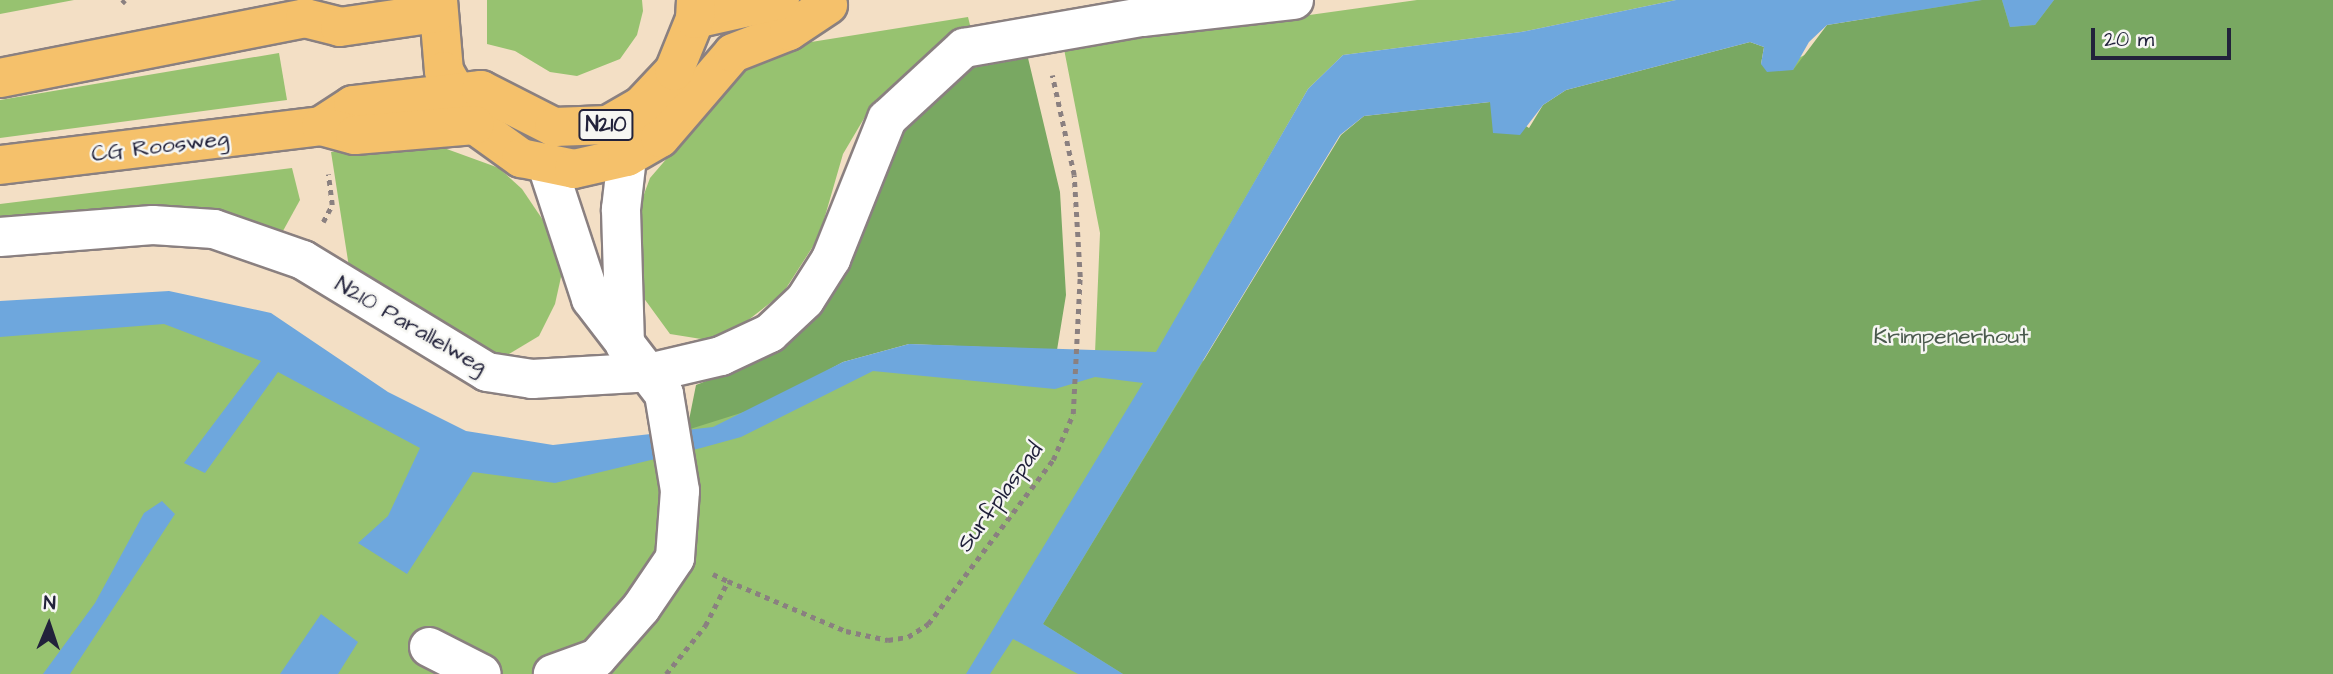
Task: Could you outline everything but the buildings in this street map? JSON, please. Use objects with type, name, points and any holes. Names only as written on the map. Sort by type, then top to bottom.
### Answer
[{"type":"main road","name":"N210","points":[[453,92],[481,90],[534,120],[568,128],[608,125],[629,113],[674,71],[695,9],[780,0]]},
{"type":"main road","name":"N210","points":[[0,78],[316,9],[340,27],[437,6],[438,45],[453,92],[475,125],[521,158],[547,166],[588,167],[627,157],[689,111],[718,67],[733,53],[789,31],[825,2]]},
{"type":"main road","name":"CG Roosweg","points":[[321,126],[354,105],[453,92]]},
{"type":"main road","name":"N210","points":[[627,157],[629,113]]},
{"type":"main road","name":"CG Roosweg","points":[[0,165],[321,126],[355,135],[475,125]]},
{"type":"street","name":"N210 Parallelweg","points":[[0,237],[153,225],[214,229],[303,260],[487,372],[532,379],[659,383],[770,333],[805,300],[831,259],[887,119],[964,48],[1142,17],[1294,0]]},
{"type":"street","points":[[625,345],[621,209],[627,157]]},
{"type":"street","points":[[547,166],[591,299],[625,345],[659,383],[680,491],[675,558],[641,608],[597,658],[553,674]]},
{"type":"street","points":[[429,647],[482,674]]},
{"type":"path","name":"Surfplaspad","points":[[666,674],[705,626],[728,581],[846,631],[888,640],[908,637],[928,624],[1053,460],[1073,414],[1079,341],[1080,226],[1050,68]]},
{"type":"green space","points":[[0,0],[74,0],[0,14]]},
{"type":"green space","points":[[487,0],[642,0],[643,11],[637,35],[620,59],[577,76],[550,72],[515,51],[487,44]]},
{"type":"green space","points":[[1417,0],[1676,0],[1521,32],[1343,55],[1308,89],[1157,352],[1095,353],[1100,233],[1064,49]]},
{"type":"green space","name":"Krimpenerhout","points":[[1913,0],[2333,0],[2333,674],[0,674],[0,319],[239,324],[483,460],[596,457],[865,365],[1173,376]]},
{"type":"green space","name":"Krimpenerhout","points":[[1982,0],[2002,0],[2010,27],[2035,25],[2054,0],[2333,0],[2333,674],[1123,674],[1043,624],[1341,135],[1364,116],[1490,102],[1529,128],[1543,105],[1566,90],[1750,42],[1764,47],[1761,64],[1793,70],[1827,25]]},
{"type":"green space","points":[[968,17],[971,29],[869,110],[843,154],[819,237],[783,293],[720,342],[670,334],[643,297],[635,257],[640,205],[650,178],[743,70],[786,46]]},
{"type":"green space","points":[[279,53],[287,100],[0,138],[0,100]]},
{"type":"green space","points":[[1028,58],[1060,192],[1066,295],[1057,350],[909,344],[843,362],[763,406],[687,430],[696,385],[754,362],[895,126],[949,72]]},
{"type":"green space","points":[[433,144],[499,168],[522,189],[551,232],[563,268],[555,304],[539,336],[509,354],[493,353],[349,267],[331,152]]},
{"type":"green space","points":[[292,168],[300,200],[278,240],[0,231],[0,204]]},
{"type":"water","points":[[1676,0],[1982,0],[1827,25],[1809,42],[1793,70],[1767,72],[1761,64],[1764,47],[1750,42],[1566,90],[1543,105],[1520,135],[1493,133],[1490,102],[1364,116],[1340,135],[1043,624],[1123,674],[1078,674],[1013,639],[990,674],[966,674],[1143,383],[1095,377],[1055,389],[873,371],[741,437],[701,448],[555,483],[473,472],[407,574],[358,543],[388,516],[420,448],[278,372],[205,473],[184,463],[261,361],[164,324],[0,337],[0,301],[169,291],[271,313],[388,392],[466,431],[553,445],[713,427],[843,362],[909,344],[1156,352],[1308,89],[1343,55],[1521,32]]},
{"type":"water","points":[[2002,0],[2054,0],[2035,25],[2010,27]]},
{"type":"water","points":[[162,501],[175,514],[70,674],[43,674],[95,603],[144,513]]},
{"type":"water","points":[[321,614],[358,642],[338,674],[280,674]]}]
